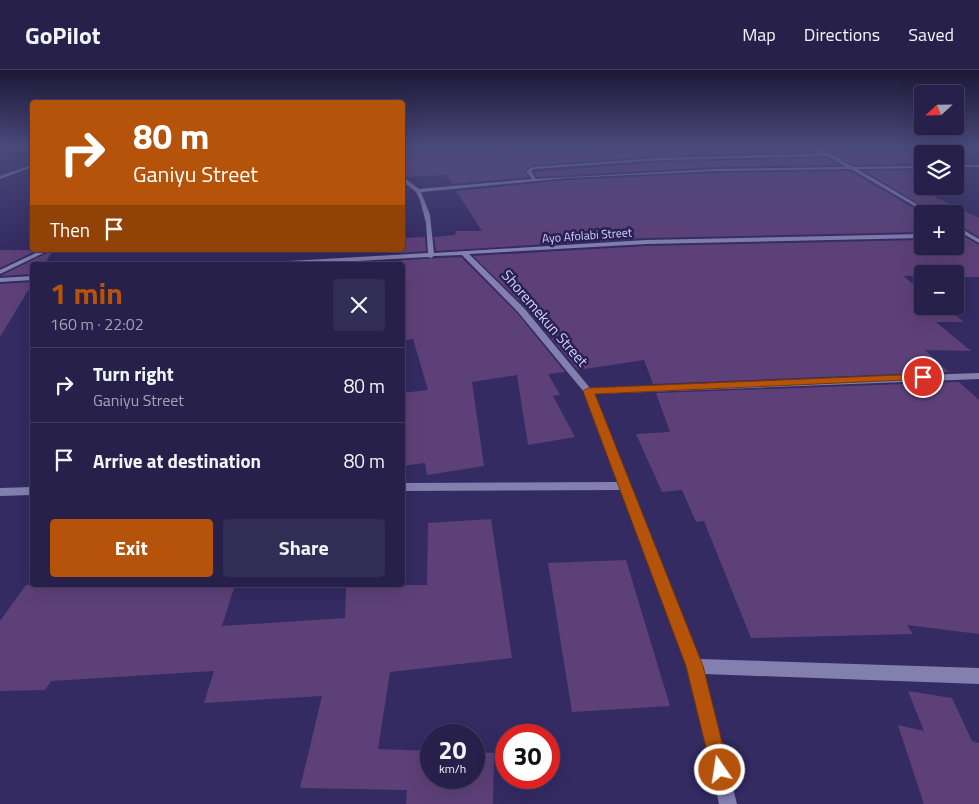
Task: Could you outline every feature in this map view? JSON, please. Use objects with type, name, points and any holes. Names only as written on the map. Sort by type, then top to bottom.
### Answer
[{"type":"street","points":[[418,191],[522,180]]},
{"type":"street","points":[[873,180],[916,205]]},
{"type":"street","points":[[405,181],[418,191],[426,206],[431,256]]},
{"type":"street","points":[[964,232],[979,241]]},
{"type":"street","points":[[964,235],[979,235]]},
{"type":"street","name":"Ayo Afolabi Street","points":[[312,262],[646,242],[914,236]]},
{"type":"street","points":[[0,272],[43,252]]},
{"type":"street","name":"Shoremekun Street","points":[[466,254],[521,310],[588,391],[695,666],[728,804]]},
{"type":"street","points":[[0,280],[30,278]]},
{"type":"street","points":[[588,391],[979,376]]},
{"type":"street","points":[[405,486],[626,486]]},
{"type":"street","points":[[0,492],[30,491]]},
{"type":"street","points":[[695,666],[979,676]]},
{"type":"building","points":[[450,180],[493,180],[452,184]]},
{"type":"building","points":[[564,180],[866,180],[914,208],[914,232],[646,238],[436,251],[434,237],[455,235],[456,231],[482,231],[456,191]]},
{"type":"building","points":[[879,180],[914,180],[914,195],[931,195],[952,205],[921,205]]},
{"type":"building","points":[[964,211],[979,218],[979,237],[964,228]]},
{"type":"building","points":[[964,236],[979,245],[979,277],[964,277],[964,265],[914,265],[914,276],[903,276],[914,285],[914,315],[955,315],[964,322],[936,322],[971,351],[925,350],[949,372],[653,384],[644,360],[578,370],[525,307],[473,256],[646,246],[914,240],[914,255],[964,255]]},
{"type":"building","points":[[425,237],[426,251],[402,253],[405,252],[405,238]]},
{"type":"building","points":[[0,250],[30,250],[30,252],[34,252],[0,268]]},
{"type":"building","points":[[49,252],[52,252],[46,262],[30,262],[30,274],[0,276]]},
{"type":"building","points":[[461,257],[517,313],[565,372],[548,374],[560,395],[553,396],[575,437],[528,445],[517,375],[472,382],[484,466],[427,475],[425,463],[405,466],[405,393],[428,390],[413,339],[405,340],[405,262],[402,262],[402,260]]},
{"type":"building","points":[[30,282],[30,287],[0,337],[0,284]]},
{"type":"building","points":[[959,382],[979,400],[979,634],[907,625],[913,634],[751,638],[704,521],[696,522],[682,490],[662,492],[636,434],[670,432],[656,393]]},
{"type":"building","points":[[491,519],[512,658],[390,672],[378,749],[420,751],[420,789],[485,789],[485,753],[494,753],[493,804],[406,804],[407,790],[300,788],[322,696],[204,703],[214,671],[51,681],[45,690],[0,691],[0,621],[26,585],[30,585],[30,587],[234,587],[222,626],[345,618],[346,587],[427,585],[428,523]]},
{"type":"building","points":[[626,560],[670,706],[572,712],[548,563]]},
{"type":"building","points":[[908,691],[952,698],[972,741],[979,743],[979,804],[924,804],[898,725],[924,731]]},
{"type":"route","points":[[720,770],[695,666],[588,391],[923,377]]}]
